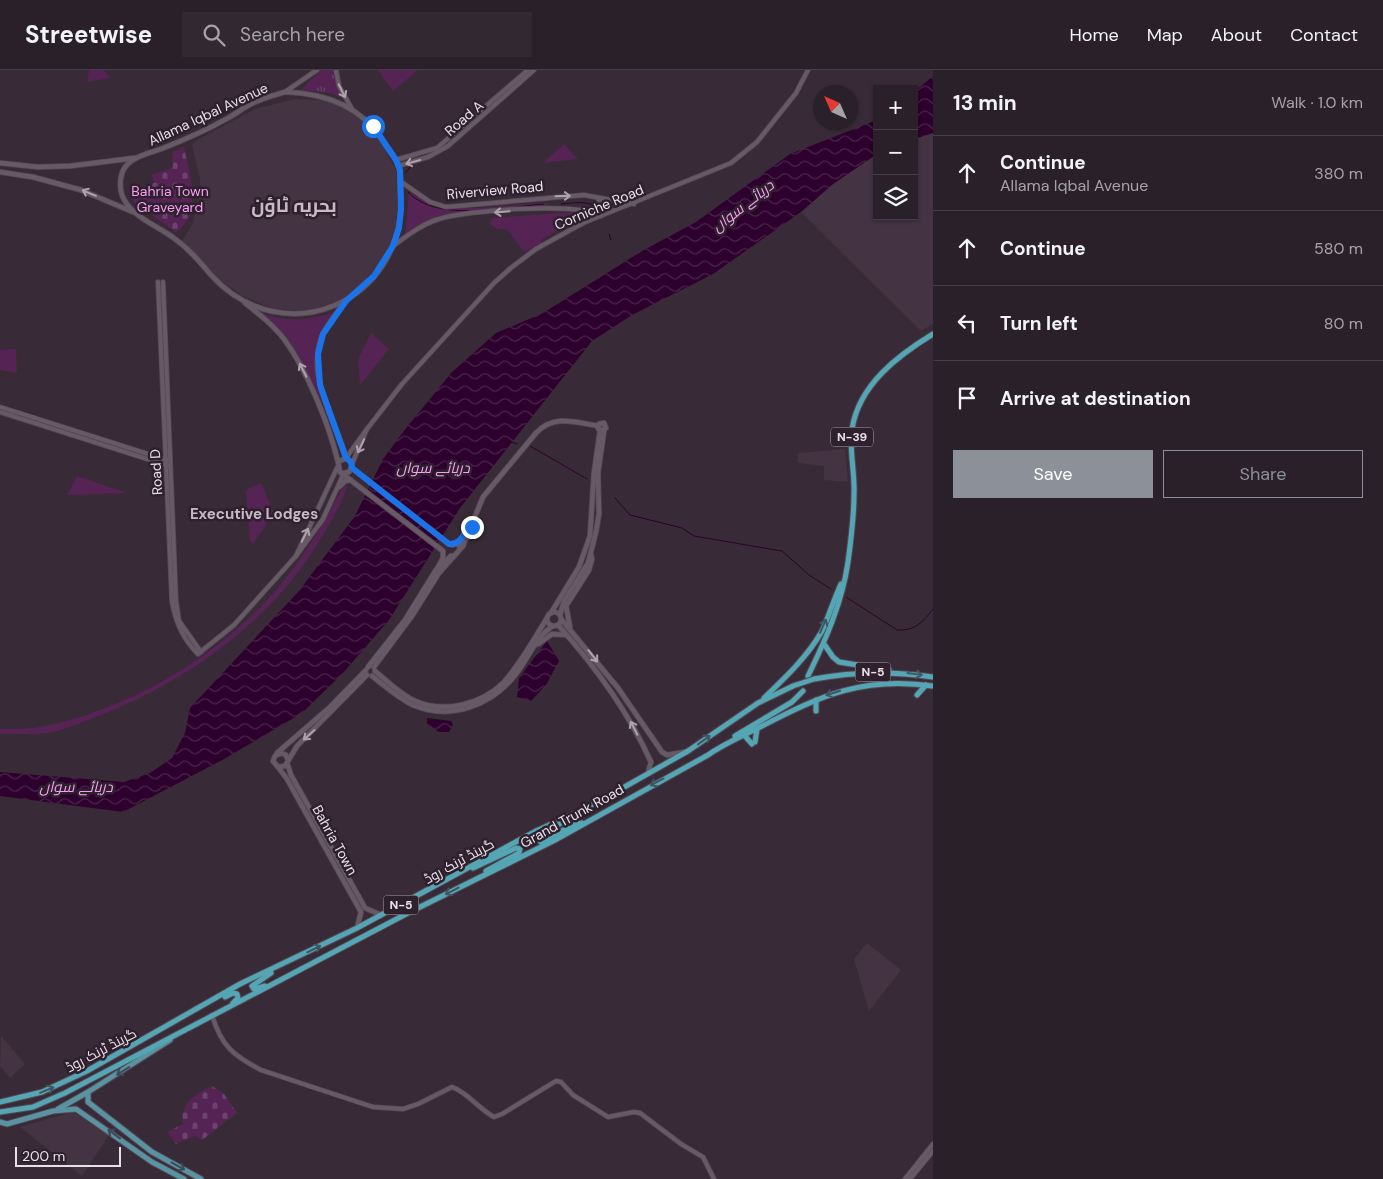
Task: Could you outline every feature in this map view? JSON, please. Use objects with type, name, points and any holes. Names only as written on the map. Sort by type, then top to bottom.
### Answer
[{"type":"highway","name":"N-39","points":[[808,676],[824,644],[838,605],[846,574],[854,493],[852,430],[855,418],[870,386],[884,371],[933,334]]},
{"type":"highway","name":"N-39","points":[[758,703],[783,680],[822,630],[846,574]]},
{"type":"highway","points":[[824,644],[839,662],[869,665],[897,672]]},
{"type":"highway","name":"گرینڈ ٹرنک روڈ","points":[[0,1102],[26,1098],[78,1076],[240,984],[357,928],[536,831],[580,811],[688,751],[758,703],[793,686],[814,679],[854,672],[897,672]]},
{"type":"highway","name":"N-5","points":[[897,672],[933,677]]},
{"type":"highway","name":"Grand Trunk Road","points":[[178,1033],[587,822],[725,744],[816,700],[850,688],[874,684],[933,686]]},
{"type":"highway","points":[[917,695],[926,685]]},
{"type":"highway","points":[[725,744],[792,702],[803,691]]},
{"type":"highway","points":[[816,700],[816,711]]},
{"type":"highway","points":[[744,735],[753,743],[757,729]]},
{"type":"highway","points":[[580,811],[538,835],[538,840],[541,842],[573,825],[587,822]]},
{"type":"highway","points":[[465,870],[479,867],[516,848],[520,849],[519,853],[468,883]]},
{"type":"highway","points":[[277,982],[254,989],[252,986],[291,960]]},
{"type":"highway","points":[[197,1010],[233,993],[237,994],[236,1001],[220,1011]]},
{"type":"highway","name":"گرینڈ ٹرنک روڈ","points":[[0,1112],[19,1110],[49,1100],[178,1033]]},
{"type":"main road","name":"Allama Iqbal Avenue","points":[[285,92],[312,94],[340,102],[353,110],[373,126],[396,160],[400,181],[400,222],[393,246],[374,276],[346,301],[312,313],[288,315],[270,312],[238,297],[213,277],[177,240],[134,212],[122,196],[120,184],[121,175],[126,166],[136,158],[184,140],[255,102],[285,92]]},
{"type":"main road","points":[[0,163],[38,167],[70,166],[136,158]]},
{"type":"main road","points":[[0,172],[33,176],[81,190],[134,212]]},
{"type":"main road","points":[[238,297],[268,322],[297,358],[312,388],[338,465],[344,474],[441,549],[444,555],[438,568],[370,671],[276,754],[273,761],[278,767],[283,767],[288,762],[297,746],[370,671],[412,616],[439,574],[463,546],[470,534],[472,522]]},
{"type":"main road","points":[[346,301],[323,334],[318,354],[320,385],[346,458],[359,474],[446,543],[453,544],[463,538]]},
{"type":"main road","points":[[370,671],[393,693],[415,705],[436,710],[460,710],[480,704],[496,695],[517,673],[545,631],[556,625],[561,617],[562,605],[584,570],[590,554],[598,524],[598,472],[602,431],[598,426],[560,420],[545,424],[515,460],[511,461],[480,501],[472,522],[453,554],[438,568]]},
{"type":"main road","points":[[370,671],[417,701],[444,707],[482,698],[503,682],[548,618],[579,567],[590,536],[594,473],[602,431]]},
{"type":"main road","points":[[338,465],[346,458]]},
{"type":"main road","points":[[344,474],[352,466]]},
{"type":"main road","points":[[339,487],[346,480],[352,481]]},
{"type":"main road","points":[[570,629],[566,608],[590,566],[592,559],[590,554]]},
{"type":"main road","points":[[551,613],[555,612],[561,617],[618,688],[662,752],[671,755],[688,751]]},
{"type":"main road","points":[[548,618],[549,623],[556,625],[568,636],[599,674],[630,721],[651,762],[648,773]]},
{"type":"main road","points":[[534,646],[552,634],[568,636]]},
{"type":"main road","points":[[276,754],[284,754],[288,762]]},
{"type":"main road","name":"Bahria Town","points":[[288,762],[291,776],[365,908],[381,915]]},
{"type":"main road","name":"Bahria Town","points":[[278,767],[291,786],[361,912],[357,928]]},
{"type":"main road","points":[[52,1111],[88,1092],[159,1048],[178,1033]]},
{"type":"main road","points":[[88,1092],[90,1106],[152,1152],[201,1179]]},
{"type":"main road","points":[[0,1122],[7,1124],[52,1111],[76,1109],[152,1162],[184,1179]]},
{"type":"street","points":[[285,92],[317,70]]},
{"type":"street","points":[[336,70],[339,86],[353,110]]},
{"type":"street","name":"Road A","points":[[396,160],[437,148],[528,70]]},
{"type":"street","name":"Road A","points":[[398,166],[428,157],[448,146],[534,70]]},
{"type":"street","name":"Corniche Road","points":[[367,429],[402,384],[494,283],[536,249],[583,223],[635,204],[731,163],[746,153],[778,117],[796,93],[808,70]]},
{"type":"street","name":"Riverview Road","points":[[400,181],[430,202],[446,207],[549,196],[584,195],[598,199],[635,204]]},
{"type":"street","points":[[598,199],[609,212]]},
{"type":"street","name":"Riverview Road","points":[[393,246],[427,224],[456,215],[550,208],[582,210],[602,216]]},
{"type":"street","points":[[582,210],[585,214],[583,223]]},
{"type":"street","name":"Road D","points":[[160,282],[178,614],[187,634],[199,653],[234,625],[296,556]]},
{"type":"street","points":[[0,408],[169,463]]},
{"type":"street","points":[[0,412],[169,463]]},
{"type":"street","points":[[346,458],[367,429]]},
{"type":"street","points":[[352,466],[367,429]]},
{"type":"street","points":[[296,556],[338,465]]},
{"type":"street","points":[[296,556],[323,519],[344,474]]},
{"type":"street","points":[[212,1015],[224,1044],[232,1053],[245,1061],[261,1070],[373,1107],[402,1109],[418,1104],[452,1087],[460,1090],[469,1100],[494,1116],[502,1114],[556,1081],[561,1082],[573,1095],[608,1117],[634,1112],[640,1113],[681,1144],[703,1157],[714,1179]]},
{"type":"street","points":[[905,1179],[933,1144]]},
{"type":"street","points":[[910,1179],[933,1151]]},
{"type":"shaded area","points":[[295,99],[329,101],[346,109],[367,125],[383,146],[396,170],[399,184],[400,207],[392,244],[369,278],[346,298],[307,311],[273,309],[241,295],[220,280],[182,241],[193,223],[200,191],[200,179],[192,145],[197,140],[255,109]]},
{"type":"shaded area","points":[[933,133],[933,324],[921,331],[801,212],[833,184],[873,157],[873,220],[918,220],[918,138]]},
{"type":"shaded area","points":[[845,449],[848,482],[824,480],[824,466],[798,463],[798,453]]},
{"type":"shaded area","points":[[867,943],[901,970],[869,1011],[854,959]]},
{"type":"shaded area","points":[[1,1036],[25,1064],[10,1078],[0,1066]]},
{"type":"shaded area","points":[[73,1112],[109,1135],[82,1176],[20,1127]]},
{"type":"green space","points":[[89,70],[104,70],[110,78],[87,82]]},
{"type":"green space","points":[[321,70],[335,70],[345,100],[331,93],[301,90]]},
{"type":"green space","points":[[378,70],[418,70],[393,91]]},
{"type":"green space","points":[[564,144],[578,159],[543,163]]},
{"type":"green space","name":"Bahria Town Graveyard","points":[[184,147],[191,180],[192,204],[190,215],[185,224],[176,232],[134,202],[129,193],[155,182],[151,175],[173,167],[172,152]]},
{"type":"green space","points":[[409,192],[434,208],[476,208],[547,203],[546,206],[433,219],[405,236]]},
{"type":"green space","points":[[573,212],[580,214],[577,224],[560,232],[558,230],[541,240],[542,243],[524,252],[507,229],[497,229],[490,224],[492,218]]},
{"type":"green space","points":[[335,312],[323,336],[317,357],[317,379],[323,406],[320,407],[287,340],[262,313],[280,318],[298,319],[317,317]]},
{"type":"green space","points":[[371,333],[389,349],[360,385],[358,359]]},
{"type":"green space","points":[[16,349],[17,373],[0,370],[0,350]]},
{"type":"green space","points":[[77,476],[127,493],[67,495]]},
{"type":"green space","points":[[261,483],[274,513],[253,544],[250,541],[246,490]]},
{"type":"green space","points":[[348,483],[342,501],[326,530],[306,562],[282,591],[256,619],[196,666],[130,703],[69,727],[40,734],[0,734],[0,729],[45,726],[78,718],[111,706],[175,674],[204,655],[232,633],[281,584],[307,549],[344,485]]},
{"type":"green space","points":[[212,1086],[224,1094],[237,1113],[202,1140],[195,1136],[176,1144],[167,1132],[183,1124],[182,1117],[190,1100]]},
{"type":"water","points":[[933,76],[933,133],[918,138],[918,130],[918,89]]},
{"type":"water","name":"دریائے سواں","points":[[873,122],[873,157],[833,184],[801,212],[713,274],[632,315],[592,341],[460,508],[389,620],[343,673],[302,713],[224,759],[123,812],[0,796],[0,772],[124,782],[150,773],[172,758],[185,733],[190,708],[299,591],[355,516],[383,459],[452,372],[496,333],[543,313],[642,251],[696,222],[790,154],[851,130],[858,130],[858,127]]},
{"type":"water","points":[[547,641],[559,661],[546,685],[531,701],[517,697],[519,678]]},
{"type":"water","points":[[427,718],[451,721],[453,724],[449,732],[439,732],[427,724]]},
{"type":"waterway","points":[[440,148],[449,142]]},
{"type":"waterway","points":[[420,156],[436,150]]},
{"type":"waterway","points":[[405,173],[413,164]]},
{"type":"waterway","points":[[408,192],[420,202],[453,210],[491,210],[544,204]]},
{"type":"waterway","points":[[561,204],[587,203],[601,211]]},
{"type":"waterway","points":[[609,234],[611,240]]},
{"type":"waterway","points":[[511,442],[517,444]]},
{"type":"waterway","points":[[530,446],[587,479]]},
{"type":"waterway","points":[[615,498],[630,515],[682,528],[694,536],[782,551],[809,575],[831,589]]},
{"type":"waterway","points":[[846,597],[897,630],[909,629],[918,625],[933,609]]},
{"type":"district","name":"بحریہ ٹاؤن","points":[[294,205]]},
{"type":"district","name":"Executive Lodges","points":[[254,514]]},
{"type":"route","points":[[373,126],[396,160],[400,170],[401,209],[399,228],[393,246],[374,276],[361,290],[346,301],[323,334],[318,354],[320,385],[346,458],[350,460],[352,468],[450,545],[463,538],[467,526],[472,522],[472,527]]}]
